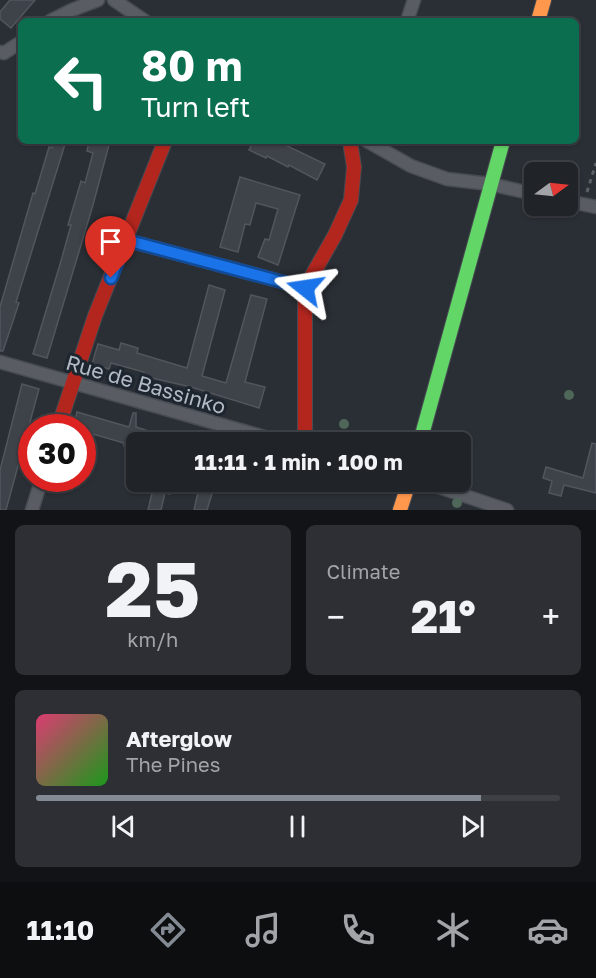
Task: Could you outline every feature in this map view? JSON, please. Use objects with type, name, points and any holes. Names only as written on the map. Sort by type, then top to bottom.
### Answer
[{"type":"street","points":[[56,18],[98,0]]},
{"type":"street","points":[[114,0],[141,18]]},
{"type":"street","points":[[408,18],[414,0]]},
{"type":"street","points":[[539,18],[544,0]]},
{"type":"street","points":[[0,52],[4,53],[18,44]]},
{"type":"street","points":[[61,414],[95,316],[164,144]]},
{"type":"street","points":[[305,432],[305,288],[335,236],[351,200],[354,167],[350,144]]},
{"type":"street","points":[[373,144],[411,166],[447,179],[490,184],[524,192]]},
{"type":"street","points":[[423,432],[502,144]]},
{"type":"street","points":[[126,240],[305,288]]},
{"type":"street","name":"Rue de Bassinko","points":[[0,362],[246,432]]},
{"type":"street","points":[[32,510],[38,492]]},
{"type":"street","points":[[400,510],[406,492]]},
{"type":"street","points":[[454,492],[507,510]]},
{"type":"path","points":[[590,206],[596,163]]},
{"type":"building","points":[[10,0],[35,0],[11,28],[0,19],[0,12]]},
{"type":"building","points":[[53,144],[65,144],[16,302],[19,303],[3,351],[0,351],[0,307],[33,193],[35,194],[49,147],[52,148]]},
{"type":"building","points":[[88,144],[109,144],[47,358],[33,354],[71,225],[68,225],[81,181],[85,183],[93,153],[87,151]]},
{"type":"building","points":[[252,144],[283,144],[325,164],[317,180],[289,165],[288,167],[249,150]]},
{"type":"building","points":[[240,177],[300,195],[278,265],[258,257],[265,239],[269,240],[278,209],[256,203],[250,225],[245,224],[238,252],[220,247]]},
{"type":"building","points":[[209,285],[225,290],[202,376],[226,383],[251,295],[267,299],[245,382],[265,387],[259,408],[191,387],[143,376],[144,372],[111,363],[109,369],[92,364],[98,344],[119,350],[121,343],[138,348],[137,353],[187,368]]},
{"type":"building","points":[[22,384],[39,389],[32,414],[18,414],[18,466],[6,510],[0,510],[0,470]]},
{"type":"building","points":[[133,413],[136,413],[136,427],[151,432],[126,432],[126,447],[124,443],[96,435],[96,417],[129,427]]},
{"type":"building","points":[[592,443],[596,444],[596,493],[564,485],[561,496],[549,493],[552,481],[543,478],[546,467],[583,478]]},
{"type":"building","points":[[152,492],[170,492],[170,494],[165,493],[161,510],[148,510]]},
{"type":"building","points":[[198,492],[212,492],[207,510],[194,510]]},
{"type":"traffic: fast","points":[[423,432],[502,144]]},
{"type":"traffic: slow","points":[[539,18],[544,0]]},
{"type":"traffic: slow","points":[[400,510],[406,492]]},
{"type":"traffic: jam","points":[[63,414],[95,316],[164,144]]},
{"type":"traffic: jam","points":[[305,432],[305,288],[335,235],[351,200],[354,167],[350,144]]},
{"type":"route","points":[[111,278],[126,240],[305,288]]}]
